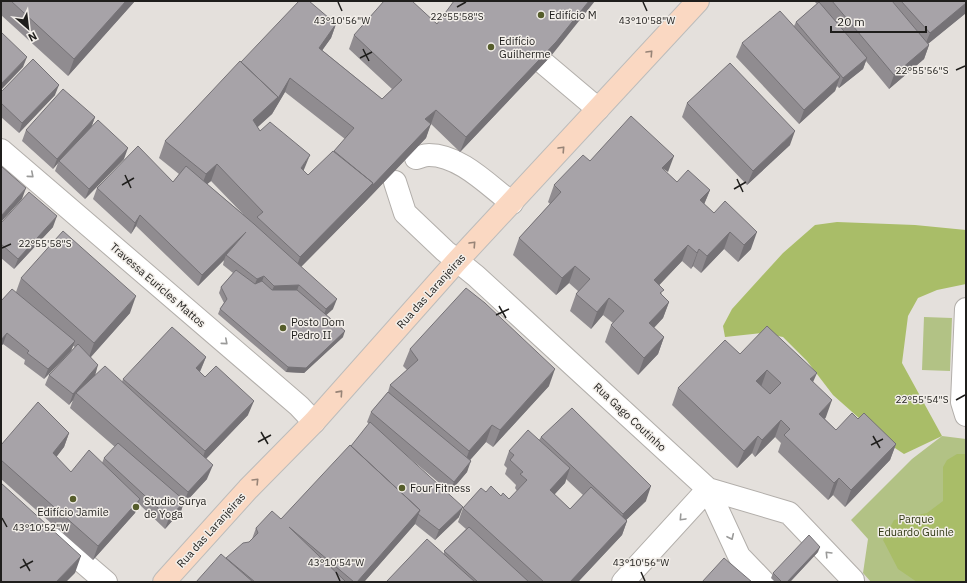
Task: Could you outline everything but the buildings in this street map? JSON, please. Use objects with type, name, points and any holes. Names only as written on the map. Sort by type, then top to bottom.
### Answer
[{"type":"main road","name":"Rua das Laranjeiras","points":[[164,582],[248,489],[314,422],[457,261],[698,1]]},
{"type":"street","points":[[505,31],[598,109]]},
{"type":"street","name":"Travessa Euricles Mattos","points":[[1,150],[299,406],[314,422]]},
{"type":"street","points":[[416,158],[429,155],[445,158],[465,166],[512,203]]},
{"type":"street","name":"Rua Gago Coutinho","points":[[395,182],[405,213],[418,227],[476,276],[708,489]]},
{"type":"street","points":[[966,309],[962,402],[966,414]]},
{"type":"street","points":[[623,582],[708,489]]},
{"type":"street","points":[[708,489],[739,556],[764,582]]},
{"type":"street","points":[[708,489],[789,513],[854,580],[851,582]]},
{"type":"street","points":[[40,525],[106,582]]},
{"type":"green space","points":[[837,222],[915,225],[966,230],[966,284],[937,290],[918,298],[908,316],[902,363],[942,436],[904,454],[886,442],[833,395],[807,361],[783,337],[762,333],[725,337],[723,326],[732,309],[783,253],[815,225]]},
{"type":"green space","points":[[924,317],[952,318],[950,371],[922,370]]},
{"type":"green space","name":"Parque Eduardo Guinle","points":[[942,436],[966,439],[966,582],[871,582],[863,573],[868,539],[851,520],[912,459]]},
{"type":"green space","points":[[957,454],[966,454],[966,582],[917,582],[898,569],[883,540],[894,520],[927,513],[943,501],[943,467],[947,460]]},
{"type":"place","name":"Edifício M","points":[[541,15]]},
{"type":"place","name":"Edifício Guilherme","points":[[491,47]]},
{"type":"place","name":"Posto Dom Pedro II","points":[[283,328]]},
{"type":"place","name":"Four Fitness","points":[[402,488]]},
{"type":"place","name":"Edifício Jamile","points":[[73,499]]},
{"type":"place","name":"Studio Surya de Yoga","points":[[136,507]]}]
